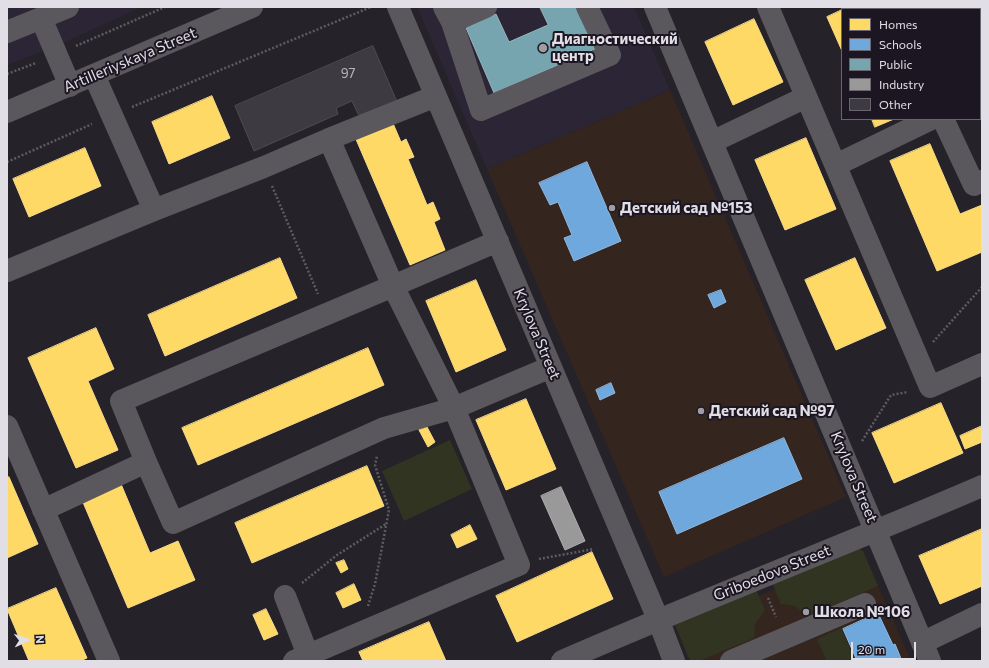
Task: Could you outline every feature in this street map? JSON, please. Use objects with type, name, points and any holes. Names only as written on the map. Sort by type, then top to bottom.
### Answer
[{"type":"street","points":[[7,32],[68,7]]},
{"type":"street","name":"Artilleriyskaya Street","points":[[7,112],[252,7]]},
{"type":"street","name":"Krylova Street","points":[[398,7],[658,619],[674,661]]},
{"type":"street","points":[[486,7],[448,14],[481,110],[610,55],[587,7]]},
{"type":"street","name":"Krylova Street","points":[[655,7],[877,532],[926,652]]},
{"type":"street","points":[[768,7],[930,387],[982,364]]},
{"type":"street","points":[[41,18],[70,86]]},
{"type":"street","points":[[94,75],[154,210]]},
{"type":"street","points":[[7,271],[154,210],[264,167],[329,138],[436,96]]},
{"type":"street","points":[[712,142],[806,97]]},
{"type":"street","points":[[836,165],[929,120]]},
{"type":"street","points":[[943,120],[974,185],[982,181]]},
{"type":"street","points":[[285,596],[301,658],[332,654],[359,633],[519,564],[454,408],[393,286],[329,138]]},
{"type":"street","points":[[498,241],[121,401],[146,462],[173,523],[384,428],[454,408],[551,368]]},
{"type":"street","points":[[7,426],[12,453],[43,510],[109,661]]},
{"type":"street","points":[[43,510],[146,462]]},
{"type":"street","name":"Griboedova Street","points":[[562,661],[658,619],[877,532],[982,486]]},
{"type":"street","points":[[731,661],[865,604]]},
{"type":"street","points":[[926,652],[982,614]]},
{"type":"path","points":[[7,74],[165,7]]},
{"type":"path","points":[[7,162],[112,115],[371,7]]},
{"type":"path","points":[[264,167],[326,314]]},
{"type":"path","points":[[916,353],[936,341],[982,287]]},
{"type":"path","points":[[861,442],[892,395],[930,387]]},
{"type":"path","points":[[359,633],[375,584],[389,510],[375,465],[384,428]]},
{"type":"path","points":[[285,596],[338,555],[386,523]]},
{"type":"path","points":[[519,564],[594,549]]},
{"type":"shaded area","points":[[7,7],[142,7],[54,47],[7,65]]},
{"type":"shaded area","name":"Диагностический центр","points":[[417,7],[634,7],[670,90],[487,169]]},
{"type":"shaded area","name":"Детский сад №97","points":[[670,90],[846,497],[664,577],[487,169]]},
{"type":"shaded area","name":"Школа №106","points":[[863,551],[911,661],[690,661],[677,631]]},
{"type":"green space","points":[[450,440],[472,489],[404,521],[382,471]]},
{"type":"green space","points":[[849,542],[863,551],[878,586],[808,616],[795,606],[781,604],[769,576]]},
{"type":"green space","points":[[753,583],[765,610],[755,624],[754,638],[699,661],[690,661],[675,625],[670,627]]},
{"type":"green space","points":[[841,628],[855,661],[827,661],[817,639]]},
{"type":"building: Homes","points":[[849,7],[903,7],[903,8],[847,8]]},
{"type":"building: Homes","points":[[841,10],[841,49],[827,17]]},
{"type":"building: Homes","points":[[754,19],[783,82],[733,105],[705,42]]},
{"type":"building: Homes","points":[[212,96],[230,138],[169,164],[152,122]]},
{"type":"building: Homes","points":[[872,120],[892,120],[875,127]]},
{"type":"building: Homes","points":[[392,121],[401,142],[406,139],[414,157],[408,159],[427,205],[433,202],[440,219],[434,222],[445,250],[410,265],[355,137]]},
{"type":"building: Homes","points":[[806,138],[836,209],[785,230],[755,160]]},
{"type":"building: Homes","points":[[930,144],[960,214],[982,205],[982,252],[937,271],[890,161]]},
{"type":"building: Homes","points":[[85,148],[101,186],[29,217],[13,179]]},
{"type":"building: Homes","points":[[280,258],[297,298],[165,356],[148,315]]},
{"type":"building: Homes","points":[[855,258],[886,328],[836,350],[805,280]]},
{"type":"building: Homes","points":[[476,280],[506,350],[456,372],[426,301]]},
{"type":"building: Homes","points":[[96,328],[114,369],[88,381],[118,450],[76,468],[28,358]]},
{"type":"building: Homes","points":[[368,348],[384,385],[198,465],[182,428]]},
{"type":"building: Homes","points":[[526,399],[556,469],[506,490],[476,420]]},
{"type":"building: Homes","points":[[941,403],[963,453],[894,483],[872,433]]},
{"type":"building: Homes","points":[[982,426],[982,442],[965,449],[960,436]]},
{"type":"building: Homes","points":[[427,427],[435,442],[428,447],[419,430]]},
{"type":"building: Homes","points":[[367,466],[384,506],[252,563],[235,523]]},
{"type":"building: Homes","points":[[9,477],[38,544],[7,558],[7,478]]},
{"type":"building: Homes","points":[[121,484],[150,553],[178,541],[195,580],[128,608],[82,500]]},
{"type":"building: Homes","points":[[470,525],[477,539],[457,548],[451,535]]},
{"type":"building: Homes","points":[[982,529],[982,586],[940,604],[919,556]]},
{"type":"building: Homes","points":[[592,552],[613,599],[517,642],[496,596]]},
{"type":"building: Homes","points":[[344,560],[348,569],[341,573],[336,563]]},
{"type":"building: Homes","points":[[354,584],[361,600],[343,608],[336,593]]},
{"type":"building: Homes","points":[[56,588],[87,658],[80,661],[29,661],[7,609]]},
{"type":"building: Homes","points":[[266,609],[278,634],[264,640],[253,615]]},
{"type":"building: Homes","points":[[429,622],[446,661],[363,661],[359,652]]},
{"type":"building: Schools","points":[[587,162],[621,241],[574,261],[564,238],[572,235],[558,202],[550,205],[539,183]]},
{"type":"building: Schools","points":[[721,290],[726,302],[714,308],[708,295]]},
{"type":"building: Schools","points":[[611,383],[615,393],[600,400],[596,390]]},
{"type":"building: Schools","points":[[784,438],[802,479],[677,534],[659,492]]},
{"type":"building: Schools","points":[[878,613],[893,645],[895,644],[902,661],[857,661],[843,629]]},
{"type":"building: Public","points":[[540,7],[577,7],[595,49],[494,93],[466,28],[496,14],[509,42],[548,25]]},
{"type":"building: Industry","points":[[561,487],[585,541],[565,550],[541,496]]},
{"type":"building: Other","points":[[373,46],[398,104],[361,120],[352,101],[336,108],[338,114],[254,151],[235,106]]},
{"type":"place","name":"Диагностический центр","points":[[543,48]]},
{"type":"place","name":"Детский сад №153","points":[[612,208]]},
{"type":"place","name":"Детский сад №97","points":[[701,411]]},
{"type":"place","name":"Школа №106","points":[[806,612]]}]
